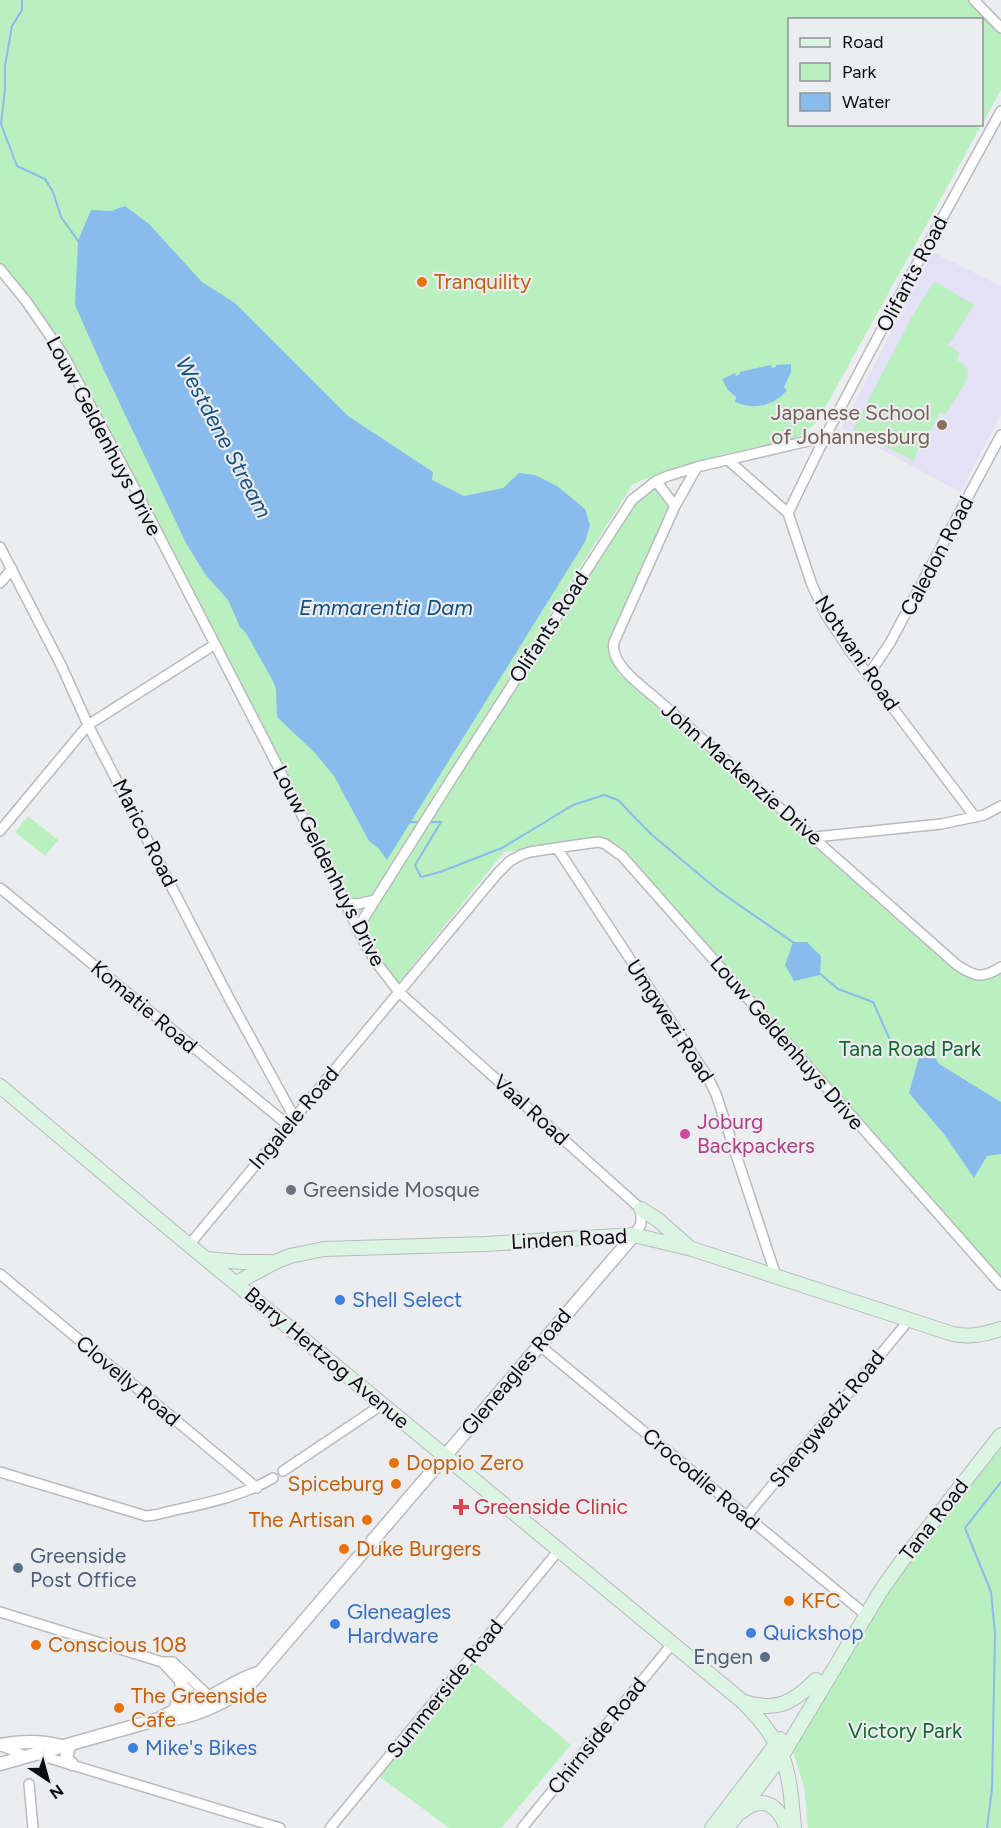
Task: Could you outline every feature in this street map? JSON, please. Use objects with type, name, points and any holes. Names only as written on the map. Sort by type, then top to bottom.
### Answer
[{"type":"main road","name":"Barry Hertzog Avenue","points":[[0,1086],[189,1245],[742,1701],[759,1718],[780,1749]]},
{"type":"main road","points":[[641,1209],[658,1220],[692,1249]]},
{"type":"main road","name":"Linden Road","points":[[236,1283],[274,1262],[324,1249],[485,1244],[633,1235],[692,1249],[961,1336],[985,1334],[1001,1329]]},
{"type":"main road","points":[[206,1259],[274,1262]]},
{"type":"main road","name":"Tana Road","points":[[780,1749],[866,1611],[902,1561],[1001,1435]]},
{"type":"main road","name":"Tana Road","points":[[780,1749],[816,1680],[851,1626],[866,1611]]},
{"type":"main road","points":[[742,1701],[759,1706],[781,1705],[801,1694],[816,1680]]},
{"type":"main road","points":[[731,1823],[780,1749]]},
{"type":"main road","points":[[712,1828],[780,1749]]},
{"type":"main road","points":[[780,1749],[790,1785],[794,1828]]},
{"type":"main road","points":[[731,1823],[749,1807],[765,1803],[777,1809],[787,1828]]},
{"type":"street","points":[[974,0],[1001,28]]},
{"type":"street","name":"Olifants Road","points":[[788,513],[825,437],[900,295],[1001,111]]},
{"type":"street","name":"Louw Geldenhuys Drive","points":[[0,269],[26,301],[64,356],[270,751],[370,954],[399,992],[510,861],[530,852],[556,848],[599,842],[610,846],[618,851],[1001,1285]]},
{"type":"street","name":"Caledon Road","points":[[869,674],[890,643],[1001,435]]},
{"type":"street","name":"Olifants Road","points":[[357,929],[625,510],[642,490],[656,481],[697,467],[825,437]]},
{"type":"street","points":[[728,460],[788,513]]},
{"type":"street","name":"John Mackenzie Drive","points":[[697,467],[675,506],[614,642],[615,655],[625,670],[637,681],[957,965],[980,976],[1001,967]]},
{"type":"street","points":[[656,481],[675,506]]},
{"type":"street","name":"Notwani Road","points":[[788,513],[818,600],[850,651],[975,817]]},
{"type":"street","name":"Marico Road","points":[[0,547],[62,667],[88,725],[291,1121]]},
{"type":"street","points":[[0,583],[12,569]]},
{"type":"street","points":[[0,831],[88,725],[214,645]]},
{"type":"street","points":[[815,837],[941,824],[984,815],[1001,806]]},
{"type":"street","name":"Umgwezi Road","points":[[556,848],[698,1060],[712,1085],[776,1276]]},
{"type":"street","name":"Komatie Road","points":[[0,888],[291,1121]]},
{"type":"street","points":[[346,903],[358,904],[375,900]]},
{"type":"street","name":"Ingalele Road","points":[[189,1245],[399,992]]},
{"type":"street","name":"Vaal Road","points":[[399,992],[641,1209]]},
{"type":"street","points":[[633,1235],[641,1224],[641,1209]]},
{"type":"street","name":"Gleneagles Road","points":[[159,1719],[174,1719],[246,1687],[633,1235]]},
{"type":"street","name":"Clovelly Road","points":[[0,1274],[257,1488]]},
{"type":"street","name":"Shengwedzi Road","points":[[746,1517],[909,1320]]},
{"type":"street","name":"Crocodile Road","points":[[539,1345],[746,1517],[866,1611]]},
{"type":"street","points":[[283,1471],[383,1404]]},
{"type":"street","points":[[0,1472],[146,1516],[257,1488],[273,1478]]},
{"type":"street","name":"Summerside Road","points":[[330,1828],[559,1550]]},
{"type":"street","points":[[0,1612],[162,1662],[173,1662],[208,1703]]},
{"type":"street","name":"Chirnside Road","points":[[522,1828],[672,1644]]},
{"type":"street","points":[[162,1662],[167,1669],[208,1703]]},
{"type":"street","points":[[175,1710],[182,1690],[182,1681]]},
{"type":"street","name":"Gleneagles Road","points":[[0,1764],[159,1719],[175,1710],[208,1703]]},
{"type":"street","points":[[0,1745],[17,1741],[37,1741],[66,1746],[66,1759],[72,1764]]},
{"type":"street","points":[[0,1745],[72,1764],[280,1828]]},
{"type":"street","points":[[29,1784],[33,1828]]},
{"type":"shaded area","name":"Japanese School of Johannesburg","points":[[932,252],[1001,286],[1001,415],[960,492],[842,428]]},
{"type":"green space","points":[[0,0],[968,0],[1001,34],[1001,90],[983,122],[983,18],[788,18],[788,126],[981,126],[817,422],[797,438],[724,454],[633,484],[356,919],[212,646],[61,342],[0,266]]},
{"type":"green space","points":[[934,281],[974,305],[949,344],[933,335],[959,352],[957,360],[969,368],[968,378],[946,414],[940,412],[930,431],[923,433],[914,461],[853,430],[910,320]]},
{"type":"green space","name":"Tana Road Park","points":[[654,487],[670,510],[608,644],[619,674],[956,972],[989,971],[1001,961],[1001,1287],[600,836],[554,847],[504,852],[397,985],[361,928],[631,507]]},
{"type":"green space","points":[[28,816],[58,840],[45,856],[15,832]]},
{"type":"green space","name":"Victory Park","points":[[1001,1448],[1001,1828],[808,1828],[804,1786],[788,1737],[863,1620]]},
{"type":"green space","points":[[471,1660],[571,1745],[501,1828],[449,1828],[375,1773]]},
{"type":"water","name":"Emmarentia Dam","points":[[125,206],[149,224],[202,282],[235,303],[348,416],[433,472],[432,480],[464,496],[503,488],[519,473],[535,475],[557,486],[585,509],[590,525],[585,542],[387,860],[369,841],[334,776],[315,753],[277,717],[276,689],[273,681],[246,633],[240,627],[228,600],[205,574],[186,543],[75,305],[78,241],[91,210],[111,211]]},
{"type":"water","points":[[791,364],[791,372],[784,387],[787,390],[776,400],[763,405],[749,406],[735,402],[736,397],[728,390],[722,379],[735,373],[736,376],[740,374],[739,372],[771,365],[772,368],[776,365]]},
{"type":"water","points":[[793,942],[807,942],[821,956],[820,975],[794,981],[785,965]]},
{"type":"water","points":[[926,1043],[939,1064],[1001,1102],[1001,1154],[987,1156],[974,1178],[944,1134],[909,1093],[919,1057]]},
{"type":"waterway","name":"Westdene Stream","points":[[22,0],[22,10],[12,26],[5,66],[1,124],[17,166],[45,179],[53,192],[61,217],[79,242]]},
{"type":"waterway","points":[[427,822],[441,822],[415,865],[421,877],[502,848],[573,805],[604,795],[618,800],[651,834],[719,891],[794,943]]},
{"type":"waterway","name":"Westdene Stream","points":[[409,822],[421,822]]},
{"type":"waterway","points":[[819,973],[838,989],[873,1002],[895,1051],[909,1046],[920,1058]]},
{"type":"waterway","points":[[987,1828],[992,1789],[995,1634],[991,1592],[965,1528],[1001,1482]]},
{"type":"place","name":"Tranquility","points":[[422,282]]},
{"type":"place","name":"Japanese School of Johannesburg","points":[[942,425]]},
{"type":"place","name":"Joburg Backpackers","points":[[685,1134]]},
{"type":"place","name":"Greenside Mosque","points":[[291,1190]]},
{"type":"place","name":"Shell Select","points":[[340,1300]]},
{"type":"place","name":"Doppio Zero","points":[[394,1463]]},
{"type":"place","name":"Spiceburg","points":[[396,1484]]},
{"type":"place","name":"Greenside Clinic","points":[[461,1507]]},
{"type":"place","name":"The Artisan","points":[[367,1520]]},
{"type":"place","name":"Duke Burgers","points":[[344,1549]]},
{"type":"place","name":"Greenside Post Office","points":[[18,1568]]},
{"type":"place","name":"KFC","points":[[789,1601]]},
{"type":"place","name":"Gleneagles Hardware","points":[[335,1624]]},
{"type":"place","name":"Quickshop","points":[[751,1633]]},
{"type":"place","name":"Conscious 108","points":[[36,1645]]},
{"type":"place","name":"Engen","points":[[765,1657]]},
{"type":"place","name":"The Greenside Cafe","points":[[119,1708]]},
{"type":"place","name":"Mike's Bikes","points":[[133,1748]]}]
